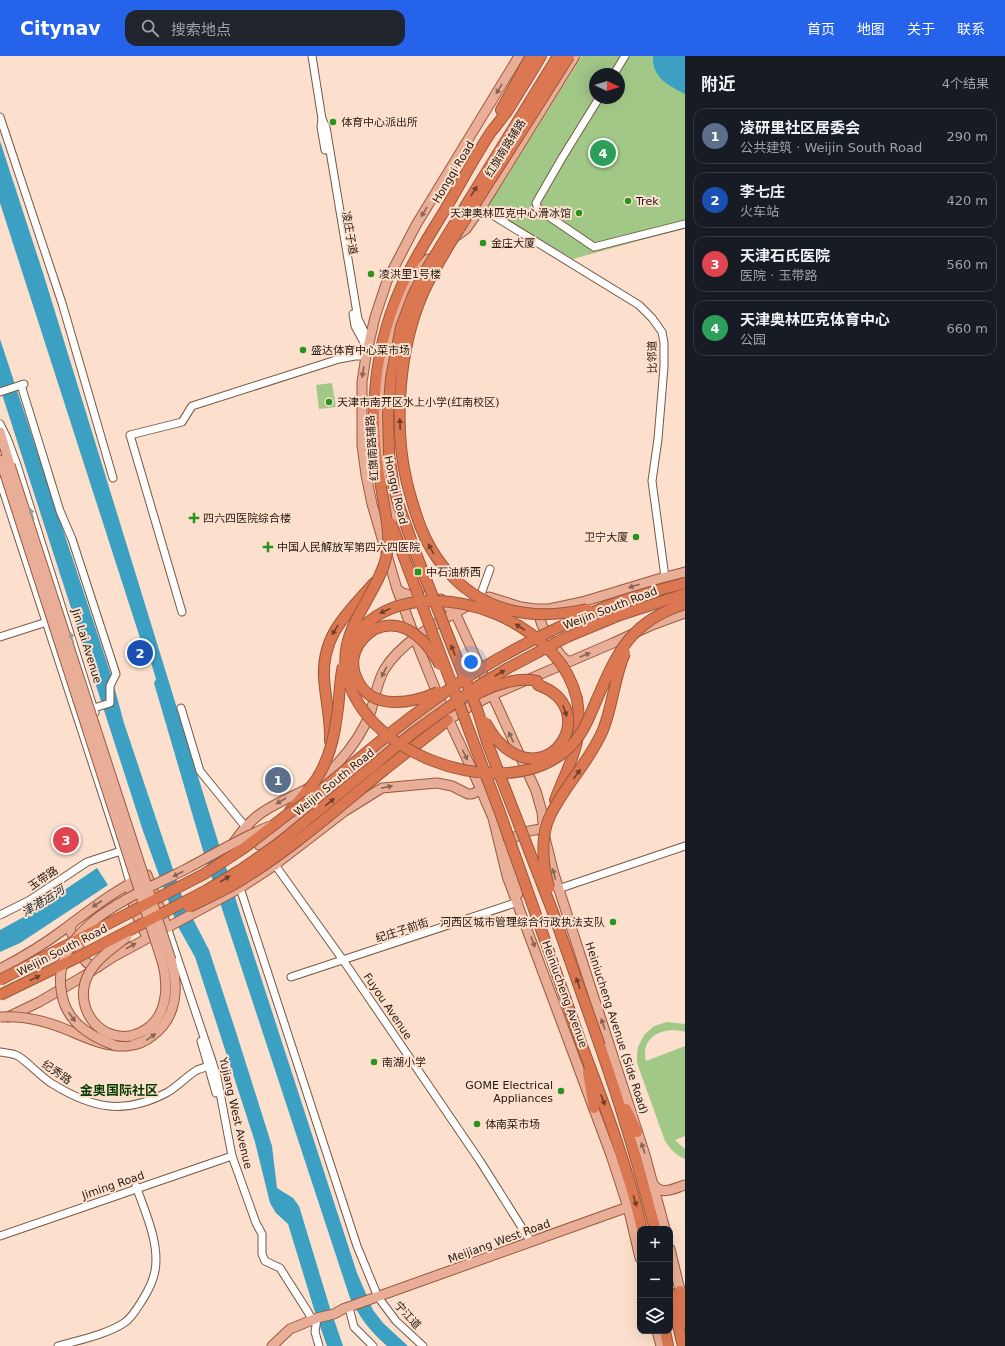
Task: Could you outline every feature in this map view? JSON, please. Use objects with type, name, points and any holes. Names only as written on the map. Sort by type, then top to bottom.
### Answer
[{"type":"highway","points":[[491,133],[509,94],[531,56]]},
{"type":"highway","name":"Hongqi Road","points":[[499,810],[453,684],[392,529],[376,464],[374,403],[378,364],[389,321],[399,292],[410,270],[491,133],[505,114],[541,56]]},
{"type":"highway","name":"Hongqi Road","points":[[511,805],[487,742],[478,712],[398,504],[391,469],[388,434],[388,396],[396,346],[401,327],[411,300],[426,270],[446,235],[558,56]]},
{"type":"highway","points":[[396,346],[450,244],[569,56]]},
{"type":"highway","points":[[516,139],[537,98],[544,79]]},
{"type":"highway","points":[[424,291],[407,346],[402,377],[399,415],[401,454],[407,480],[416,517],[430,547],[448,572],[460,584],[482,599],[505,609],[527,614],[556,615],[612,604]]},
{"type":"highway","points":[[381,486],[388,543],[385,562],[378,579],[355,622],[346,646],[346,669],[353,692],[361,707],[372,720],[398,743],[418,755],[441,765],[468,772],[498,773],[526,770],[545,764],[564,753],[582,733],[617,655],[626,641],[657,615],[685,604]]},
{"type":"highway","points":[[330,747],[330,718],[324,676],[324,661],[328,644],[340,621],[378,579]]},
{"type":"highway","name":"Weijin South Road","points":[[0,980],[194,880],[244,848],[275,824],[290,817],[304,804],[453,684],[530,642],[612,604],[685,582]]},
{"type":"highway","name":"Weijin South Road","points":[[0,995],[82,959],[242,869],[278,843],[444,706],[478,686],[567,636],[620,615],[685,594]]},
{"type":"highway","points":[[290,817],[318,778],[325,764],[337,714],[340,684],[346,654],[358,632],[369,621],[393,607],[421,602],[458,604],[482,610],[504,618],[518,625],[544,645],[561,664],[574,687],[579,709],[579,734],[572,761],[547,816],[544,858],[554,915]]},
{"type":"highway","points":[[385,626],[403,627],[415,634],[424,642],[453,684],[423,698],[410,702],[397,703],[382,700],[369,694],[359,684],[354,668],[355,652],[361,640],[373,630],[385,626]]},
{"type":"highway","points":[[547,816],[589,756],[603,730],[621,661],[639,629]]},
{"type":"highway","points":[[444,706],[495,686],[524,679],[533,680],[537,681],[538,685],[554,694],[563,704],[568,719],[566,733],[559,747],[547,755],[534,758],[525,757],[517,755],[498,741],[478,712]]},
{"type":"highway","points":[[82,959],[221,892],[243,879],[301,838],[403,754],[448,720]]},
{"type":"highway","name":"Heiniucheng Avenue","points":[[511,805],[554,915],[613,1082],[654,1226]]},
{"type":"highway","name":"Heiniucheng Avenue","points":[[499,810],[584,1051],[612,1124],[641,1226]]},
{"type":"highway","points":[[584,1051],[594,1108]]},
{"type":"highway","points":[[613,1082],[637,1132]]},
{"type":"highway","points":[[675,1292],[685,1334]]},
{"type":"highway","points":[[675,1292],[683,1346]]},
{"type":"highway","points":[[666,1334],[668,1346]]},
{"type":"main road","name":"红旗南路辅路","points":[[412,640],[401,609],[401,600],[372,504],[366,475],[362,444],[361,418],[362,382],[367,349],[374,317],[380,299],[401,253],[519,56]]},
{"type":"main road","name":"红旗南路辅路","points":[[455,614],[440,598],[420,581],[390,500],[383,460],[382,404],[384,373],[392,332],[406,297],[425,262],[434,252],[466,229],[481,208],[576,56]]},
{"type":"main road","points":[[0,432],[4,464],[54,628],[164,968],[166,994],[164,1005],[158,1017],[153,1024],[144,1031],[135,1035],[123,1037],[107,1033],[94,1024],[84,1006],[83,990],[87,976],[96,964],[127,937]]},
{"type":"main road","points":[[0,1017],[16,1016],[36,1019],[98,1042],[128,1046],[141,1043],[155,1034],[162,1027],[171,1013],[174,1004],[175,985],[174,969],[4,464]]},
{"type":"main road","points":[[372,504],[390,500]]},
{"type":"main road","points":[[161,901],[213,873],[245,827],[265,811],[316,784],[332,769],[346,754],[361,732],[385,670],[394,658],[412,640],[485,596],[521,607],[547,609],[582,602],[685,572]]},
{"type":"main road","points":[[397,589],[405,595],[411,594],[421,588],[420,581]]},
{"type":"main road","points":[[547,609],[542,612],[540,616],[544,626],[558,652],[563,658],[570,662]]},
{"type":"main road","points":[[448,720],[492,695],[652,625],[685,613]]},
{"type":"main road","name":"Heiniucheng Avenue (Side Road)","points":[[455,614],[547,816],[544,834],[558,889],[654,1185],[664,1226]]},
{"type":"main road","name":"Heiniucheng Avenue","points":[[412,640],[423,658],[444,706],[448,720],[481,790],[495,825],[508,876],[612,1154],[628,1207]]},
{"type":"main road","points":[[260,844],[290,817],[402,732],[444,706]]},
{"type":"main road","points":[[0,1021],[39,1002],[150,936],[240,888],[275,865],[345,811],[382,788],[437,783],[452,786],[468,794],[481,790]]},
{"type":"main road","points":[[495,825],[504,836],[532,826],[547,816]]},
{"type":"main road","points":[[275,865],[284,845],[290,817]]},
{"type":"main road","points":[[114,1045],[96,1038],[82,1029],[70,1015],[64,1004],[61,990],[61,970],[65,956],[73,943],[94,921],[119,903],[171,877],[248,835],[275,824]]},
{"type":"main road","points":[[518,902],[517,884],[508,844],[512,838],[534,830],[540,829],[544,834]]},
{"type":"main road","points":[[0,969],[66,931],[73,922],[92,907],[130,883],[147,875],[161,901],[166,927]]},
{"type":"main road","points":[[130,883],[130,895],[146,935],[150,936]]},
{"type":"main road","points":[[66,931],[86,966],[84,976]]},
{"type":"main road","points":[[82,959],[90,966],[98,967]]},
{"type":"main road","points":[[654,1185],[658,1190],[665,1191],[685,1185]]},
{"type":"main road","points":[[660,1208],[665,1197],[685,1189]]},
{"type":"main road","points":[[628,1207],[637,1245]]},
{"type":"main road","name":"Meijiang West Road","points":[[314,1319],[334,1314],[628,1207]]},
{"type":"main road","points":[[672,1262],[675,1292],[685,1313]]},
{"type":"main road","points":[[272,1346],[290,1329],[314,1319]]},
{"type":"main road","points":[[281,1346],[314,1319]]},
{"type":"main road","points":[[659,1334],[661,1346]]},
{"type":"street","name":"凌庄子道","points":[[312,56],[322,119],[326,127],[358,319],[367,349]]},
{"type":"street","points":[[618,68],[625,56]]},
{"type":"street","points":[[595,104],[536,203],[538,209],[594,247],[685,224]]},
{"type":"street","points":[[0,117],[62,303],[113,478]]},
{"type":"street","name":"比邻道","points":[[481,208],[639,305],[652,318],[662,332],[664,343],[664,368],[658,439],[652,481],[665,577]]},
{"type":"street","points":[[182,612],[130,435],[182,422],[192,406],[339,359],[355,356],[367,349]]},
{"type":"street","points":[[0,392],[21,385],[60,511],[72,539],[116,674],[110,686],[110,703],[96,708]]},
{"type":"street","name":"Jin Lai Avenue","points":[[0,424],[17,465],[96,708],[147,875]]},
{"type":"street","points":[[0,481],[121,851],[130,883]]},
{"type":"street","points":[[0,499],[8,505]]},
{"type":"street","points":[[485,596],[490,569]]},
{"type":"street","points":[[0,637],[65,616]]},
{"type":"street","name":"Fuyou Avenue","points":[[181,708],[200,771],[260,844],[343,960],[480,1161],[531,1242]]},
{"type":"street","points":[[558,889],[685,846]]},
{"type":"street","name":"玉带路","points":[[0,915],[30,900],[88,862],[121,851]]},
{"type":"street","name":"宁江道","points":[[240,888],[357,1246],[378,1297],[418,1344]]},
{"type":"street","name":"纪庄子前街","points":[[291,977],[518,902]]},
{"type":"street","name":"Yujiang West Avenue","points":[[166,927],[211,1065],[225,1114],[231,1155],[256,1222],[262,1234],[262,1254],[265,1261],[280,1268],[314,1319]]},
{"type":"street","name":"纪秀路","points":[[0,1052],[17,1056],[50,1082],[70,1094],[98,1105],[112,1107],[124,1107],[150,1101],[170,1091],[199,1069],[211,1065]]},
{"type":"street","name":"Jiming Road","points":[[0,1234],[231,1155]]},
{"type":"street","points":[[58,1346],[103,1332],[125,1323],[139,1306],[152,1282],[155,1271],[155,1248],[148,1221],[136,1187]]},
{"type":"street","points":[[346,1309],[354,1326],[372,1346]]},
{"type":"street","points":[[314,1319],[315,1332],[319,1346]]},
{"type":"green space","points":[[582,56],[685,56],[685,228],[573,259],[487,208]]},
{"type":"green space","points":[[332,383],[336,407],[319,409],[316,385]]},
{"type":"green space","points":[[667,1022],[685,1024],[685,1032],[669,1030],[655,1035],[650,1039],[647,1045],[645,1052],[646,1061],[685,1046],[685,1136],[675,1140],[685,1149],[685,1159],[674,1152],[665,1141],[637,1063],[638,1047],[644,1035],[654,1026]]},
{"type":"water","points":[[653,56],[685,56],[685,94],[662,80],[655,70]]},
{"type":"water","points":[[0,141],[44,276],[240,913],[357,1273],[373,1310],[383,1323],[408,1346],[387,1346],[366,1324],[350,1298],[204,854],[154,683],[156,679],[145,643],[141,641],[0,203]]},
{"type":"water","points":[[0,339],[111,675],[124,723],[188,914],[193,919],[209,950],[236,1032],[272,1146],[277,1188],[293,1198],[299,1206],[343,1346],[327,1346],[288,1224],[276,1213],[270,1203],[255,1142],[195,957],[177,925],[143,831],[0,388]]},
{"type":"water","points":[[97,868],[108,885],[20,943],[0,952],[0,930],[29,914]]},
{"type":"place","name":"体育中心派出所","points":[[333,122]]},
{"type":"place","name":"天津奥林匹克体育中心","points":[[603,153]]},
{"type":"place","name":"Trek","points":[[628,201]]},
{"type":"place","name":"天津奥林匹克中心滑冰馆","points":[[579,213]]},
{"type":"place","name":"金庄大厦","points":[[483,243]]},
{"type":"place","name":"凌洪里1号楼","points":[[371,274]]},
{"type":"place","name":"盛达体育中心菜市场","points":[[303,350]]},
{"type":"place","name":"天津市南开区水上小学(红南校区)","points":[[329,402]]},
{"type":"place","name":"四六四医院综合楼","points":[[194,518]]},
{"type":"place","name":"卫宁大厦","points":[[636,537]]},
{"type":"place","name":"中国人民解放军第四六四医院","points":[[268,547]]},
{"type":"place","name":"中石油桥西","points":[[418,572]]},
{"type":"place","name":"李七庄","points":[[140,653]]},
{"type":"place","name":"凌研里社区居委会","points":[[278,780]]},
{"type":"place","name":"天津石氏医院","points":[[66,840]]},
{"type":"place","name":"河西区城市管理综合行政执法支队","points":[[613,922]]},
{"type":"place","name":"南湖小学","points":[[374,1062]]},
{"type":"place","name":"GOME Electrical Appliances","points":[[561,1091]]},
{"type":"place","name":"体南菜市场","points":[[477,1124]]},
{"type":"district","name":"金奥国际社区","points":[[119,1090]]},
{"type":"water label","name":"津港运河","points":[[43,901]]}]
